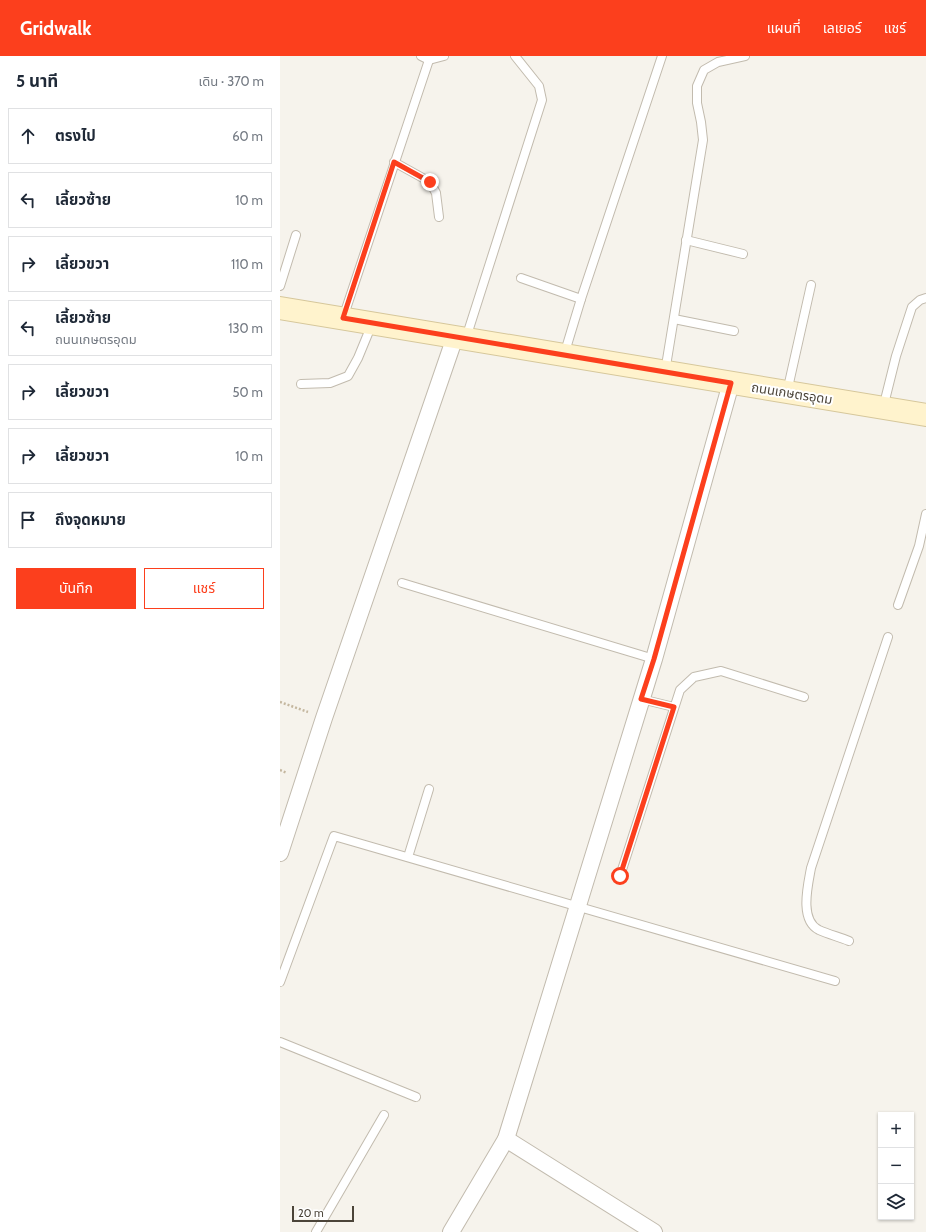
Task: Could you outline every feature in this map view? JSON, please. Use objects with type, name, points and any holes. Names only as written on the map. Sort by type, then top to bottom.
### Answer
[{"type":"street","name":"ถนนเกษตรอุดม","points":[[280,308],[926,415]]},
{"type":"street","points":[[280,853],[324,718],[460,338]]},
{"type":"street","points":[[451,1232],[506,1139],[654,659],[731,383]]},
{"type":"street","points":[[506,1139],[654,1232]]},
{"type":"lane","points":[[343,318],[394,162],[425,58],[444,56]]},
{"type":"lane","points":[[460,338],[542,100],[539,86],[515,56]]},
{"type":"lane","points":[[564,355],[581,299],[662,56]]},
{"type":"lane","points":[[665,372],[703,140],[697,103],[697,86],[704,70],[718,62],[745,56]]},
{"type":"lane","points":[[394,162],[430,182],[436,193],[439,217]]},
{"type":"lane","points":[[280,286],[296,235]]},
{"type":"lane","points":[[686,240],[743,254]]},
{"type":"lane","points":[[521,278],[581,299]]},
{"type":"lane","points":[[787,392],[811,285]]},
{"type":"lane","points":[[883,408],[896,356],[912,307],[920,300],[926,298]]},
{"type":"lane","points":[[674,319],[734,331]]},
{"type":"lane","points":[[301,384],[330,383],[348,376],[358,358],[372,324]]},
{"type":"lane","points":[[898,605],[919,546],[926,514]]},
{"type":"lane","points":[[402,583],[654,659]]},
{"type":"lane","points":[[849,941],[818,930],[811,923],[807,913],[807,895],[811,868],[888,637]]},
{"type":"lane","points":[[620,876],[680,690],[694,677],[721,671],[804,697]]},
{"type":"lane","points":[[641,699],[674,707]]},
{"type":"lane","points":[[408,857],[429,788]]},
{"type":"lane","points":[[280,982],[334,836],[577,905],[835,981]]},
{"type":"lane","points":[[280,1042],[416,1097]]},
{"type":"lane","points":[[316,1232],[384,1116]]},
{"type":"path","points":[[280,702],[324,718]]},
{"type":"route","points":[[430,182],[394,162],[343,318],[454,338],[731,383],[654,659],[641,699],[674,707],[620,876]]}]
